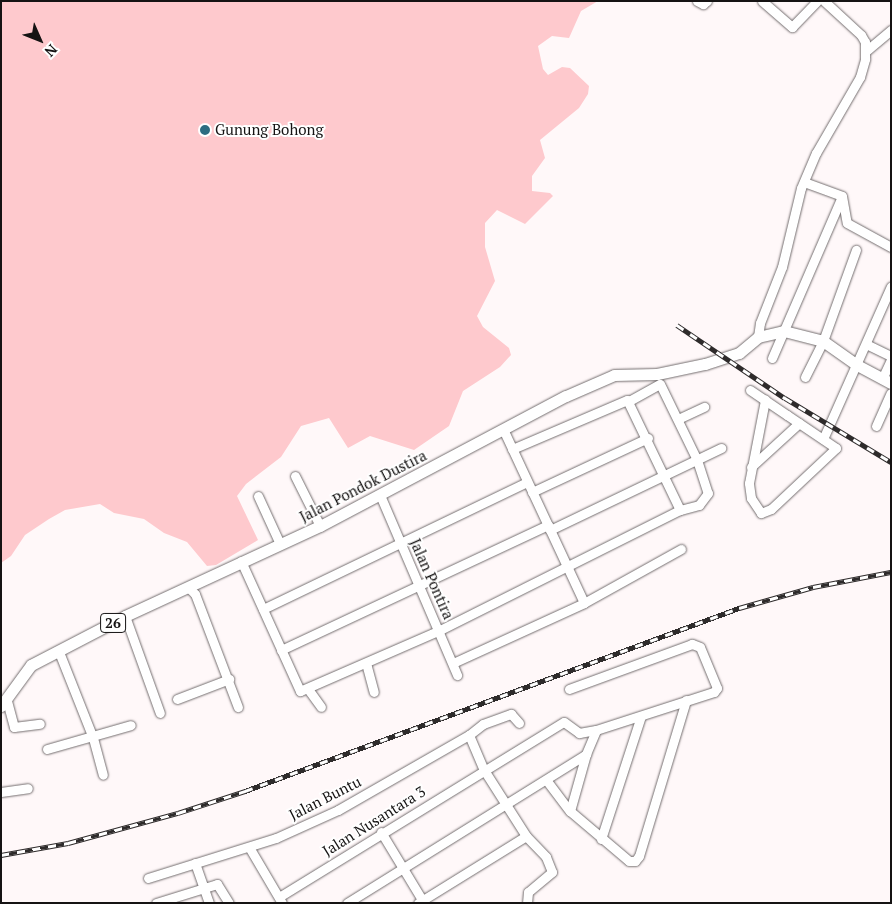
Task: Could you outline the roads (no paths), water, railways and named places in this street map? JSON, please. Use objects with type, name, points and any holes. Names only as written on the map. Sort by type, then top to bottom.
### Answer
[{"type":"main road","points":[[758,337],[784,331],[823,341],[857,365],[886,381]]},
{"type":"main road","name":"Jalan Pondok Dustira","points":[[4,703],[24,672],[125,616],[320,526],[503,429],[614,374],[657,374],[705,364],[739,353],[758,337]]},
{"type":"street","points":[[697,1],[703,4],[707,1]]},
{"type":"street","points":[[762,1],[792,27],[817,1]]},
{"type":"street","points":[[758,337],[760,323],[782,267],[804,182],[816,153],[860,76],[866,51],[861,35],[824,1]]},
{"type":"street","points":[[866,51],[891,30]]},
{"type":"street","points":[[804,182],[842,196]]},
{"type":"street","points":[[842,196],[847,223],[891,247]]},
{"type":"street","points":[[772,358],[842,196]]},
{"type":"street","points":[[805,377],[823,341],[856,250]]},
{"type":"street","points":[[823,439],[891,286]]},
{"type":"street","points":[[866,344],[891,356]]},
{"type":"street","points":[[886,381],[891,360]]},
{"type":"street","points":[[241,561],[296,688],[308,689],[440,630],[680,510],[699,505],[708,493],[697,460],[660,384],[629,401],[620,401],[512,449]]},
{"type":"street","points":[[750,390],[765,400],[799,423],[823,439],[836,448],[763,512],[757,510],[751,498],[751,467],[765,400]]},
{"type":"street","points":[[876,426],[891,393]]},
{"type":"street","points":[[629,401],[648,438],[680,510]]},
{"type":"street","points":[[678,420],[704,407]]},
{"type":"street","points":[[751,467],[799,423]]},
{"type":"street","points":[[503,429],[584,603]]},
{"type":"street","points":[[532,492],[648,438]]},
{"type":"street","points":[[281,650],[721,448]]},
{"type":"street","points":[[295,476],[320,526]]},
{"type":"street","points":[[263,609],[527,482]]},
{"type":"street","name":"Jalan Pontira","points":[[380,495],[440,630],[457,675]]},
{"type":"street","points":[[258,496],[280,544]]},
{"type":"street","points":[[453,663],[584,603],[681,549]]},
{"type":"street","points":[[188,587],[195,594],[238,707]]},
{"type":"street","points":[[125,616],[160,713]]},
{"type":"street","points":[[569,689],[692,644],[700,647],[717,688],[714,692],[596,730],[586,754],[570,811]]},
{"type":"street","points":[[59,652],[93,738],[102,775]]},
{"type":"street","points":[[366,663],[374,692]]},
{"type":"street","points":[[177,699],[228,679]]},
{"type":"street","points":[[308,689],[321,707]]},
{"type":"street","points":[[547,781],[570,811],[601,839],[629,861],[639,856],[686,700]]},
{"type":"street","points":[[4,703],[14,727],[40,724]]},
{"type":"street","name":"Jalan Buntu","points":[[148,878],[249,847],[338,810],[468,735],[483,724],[511,714],[519,723]]},
{"type":"street","points":[[601,839],[641,716]]},
{"type":"street","name":"Jalan Nusantara 3","points":[[281,900],[380,832],[564,722],[579,733],[596,730]]},
{"type":"street","points":[[47,750],[93,738],[131,725]]},
{"type":"street","points":[[468,735],[484,770],[526,836],[546,857],[552,872],[528,892],[527,903]]},
{"type":"street","points":[[347,903],[506,804],[547,781],[586,754]]},
{"type":"street","points":[[1,792],[28,788]]},
{"type":"street","points":[[380,832],[422,902],[526,836]]},
{"type":"street","points":[[249,847],[281,900]]},
{"type":"street","points":[[195,863],[209,903]]},
{"type":"street","points":[[156,903],[167,901],[203,887],[218,885],[229,903]]},
{"type":"railway","points":[[677,325],[785,398],[891,462]]},
{"type":"railway","points":[[1,855],[68,843],[178,813],[245,791],[739,608],[813,587],[891,572]]},
{"type":"place","name":"Gunung Bohong","points":[[205,130]]}]
